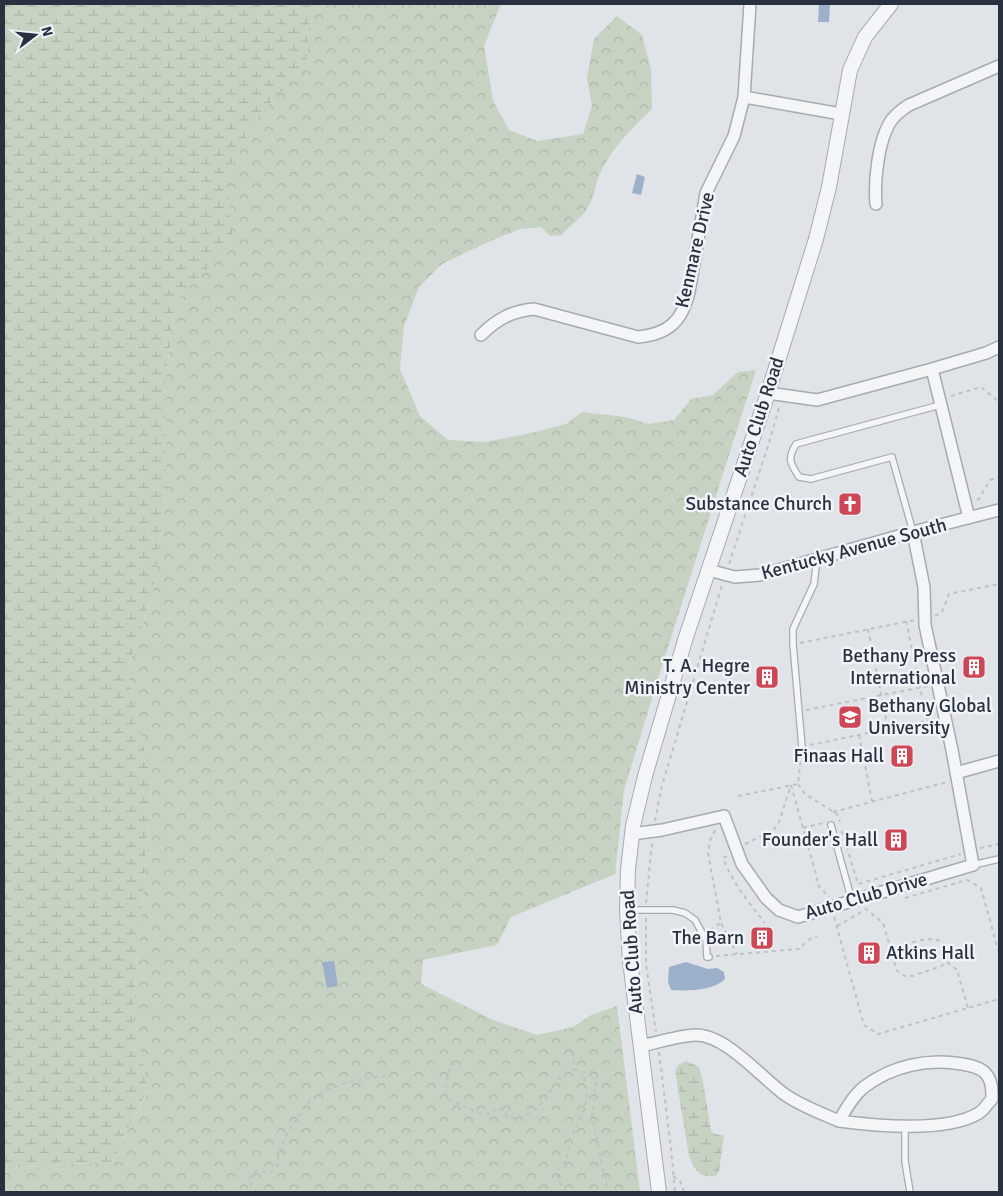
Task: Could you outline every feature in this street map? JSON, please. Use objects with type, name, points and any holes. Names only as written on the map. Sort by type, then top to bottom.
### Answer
[{"type":"street","name":"Kenmare Drive","points":[[481,335],[492,323],[505,316],[519,310],[534,309],[638,337],[669,335],[686,308],[706,193],[734,136],[744,97],[750,4]]},
{"type":"street","name":"Auto Club Road","points":[[659,1192],[630,973],[626,910],[632,834],[645,776],[686,637],[768,393],[825,204],[850,70],[865,37],[891,4]]},
{"type":"street","points":[[876,204],[875,189],[882,142],[890,123],[898,112],[909,105],[999,66]]},
{"type":"street","points":[[744,97],[841,114]]},
{"type":"street","points":[[768,393],[817,400],[932,369],[986,353],[999,347]]},
{"type":"street","points":[[932,369],[968,518]]},
{"type":"street","name":"Kentucky Avenue South","points":[[708,570],[736,577],[760,575],[999,510]]},
{"type":"street","points":[[913,532],[924,587],[925,618],[974,865]]},
{"type":"street","points":[[956,773],[999,761]]},
{"type":"street","name":"Auto Club Drive","points":[[632,834],[724,816],[732,852],[766,898],[779,910],[798,917],[832,907],[862,904],[974,865]]},
{"type":"street","points":[[640,1046],[698,1035],[718,1042],[734,1051],[786,1096],[813,1110],[840,1121],[872,1125],[905,1126],[957,1121],[979,1112],[992,1099],[992,1084],[983,1071],[968,1065],[954,1062],[918,1063],[888,1072],[863,1088],[848,1104],[840,1121]]},
{"type":"lane","points":[[913,532],[892,457],[811,479],[799,476],[791,465],[790,454],[796,444],[940,402]]},
{"type":"lane","points":[[802,747],[793,629],[814,584],[818,559]]},
{"type":"lane","points":[[831,825],[862,904]]},
{"type":"lane","points":[[974,865],[999,859]]},
{"type":"lane","points":[[626,910],[672,910],[685,914],[695,920],[706,940],[707,957],[709,956]]},
{"type":"lane","points":[[905,1126],[905,1162],[910,1192]]},
{"type":"path","points":[[940,402],[981,387],[999,402]]},
{"type":"path","points":[[675,1192],[665,1099],[646,964],[646,910],[654,831],[661,789],[726,575],[784,395]]},
{"type":"path","points":[[965,503],[979,499],[990,480],[999,477]]},
{"type":"path","points":[[793,644],[938,615],[942,612],[948,594],[999,584]]},
{"type":"path","points":[[906,621],[927,721]]},
{"type":"path","points":[[868,629],[888,729]]},
{"type":"path","points":[[798,712],[920,688],[928,686],[936,678]]},
{"type":"path","points":[[890,950],[932,938],[940,940],[945,944],[949,956],[942,966],[912,976],[905,976],[897,972],[890,950],[883,924],[862,904],[860,883],[858,884],[837,814],[805,794],[798,784],[802,747],[927,721],[937,718],[943,709]]},
{"type":"path","points":[[859,735],[872,802]]},
{"type":"path","points":[[833,812],[947,782]]},
{"type":"path","points":[[738,796],[798,784]]},
{"type":"path","points":[[791,785],[816,883],[832,900],[832,907],[864,1025],[878,1034],[999,999]]},
{"type":"path","points":[[765,923],[739,891],[728,873],[723,858],[772,831],[778,825],[791,785]]},
{"type":"path","points":[[803,828],[823,823],[831,825]]},
{"type":"path","points":[[709,828],[716,829],[720,833]]},
{"type":"path","points":[[716,829],[710,841],[708,853],[721,923],[737,954]]},
{"type":"path","points":[[860,883],[999,844]]},
{"type":"path","points":[[904,898],[967,880],[981,888],[999,953]]},
{"type":"path","points":[[837,926],[862,904]]},
{"type":"path","points":[[703,935],[721,923]]},
{"type":"path","points":[[709,956],[799,949],[808,940],[817,936]]},
{"type":"path","points":[[946,961],[957,970],[968,1008]]},
{"type":"path","points":[[573,1053],[574,1070]]},
{"type":"path","points":[[452,1061],[445,1090],[448,1099],[479,1113],[490,1114],[496,1108],[502,1110],[509,1118],[525,1115],[536,1110],[544,1102],[553,1086],[567,1072],[574,1070],[584,1072],[592,1070],[596,1072],[592,1115],[602,1171],[606,1177],[607,1192]]},
{"type":"path","points":[[566,1192],[561,1184],[558,1169],[566,1160],[571,1135],[586,1104],[584,1072]]},
{"type":"path","points":[[257,1192],[251,1185],[250,1176],[256,1171],[270,1172],[277,1166],[278,1155],[286,1134],[316,1096],[338,1085],[384,1076]]},
{"type":"path","points":[[673,1176],[680,1181],[684,1192]]},
{"type":"green space","points":[[4,4],[311,4],[306,64],[255,120],[226,174],[233,241],[176,301],[166,376],[166,491],[153,593],[127,671],[152,784],[133,1014],[148,1089],[112,1162],[18,1167],[4,1173]]},
{"type":"green space","points":[[311,4],[501,4],[484,46],[493,101],[509,130],[537,141],[583,134],[592,106],[587,78],[594,39],[617,16],[642,35],[651,69],[652,109],[611,154],[601,171],[591,201],[584,214],[562,235],[550,236],[541,227],[520,229],[488,242],[442,264],[419,287],[404,326],[400,369],[420,416],[448,440],[484,442],[527,434],[566,424],[582,412],[626,417],[648,424],[674,420],[691,399],[713,395],[738,372],[756,370],[624,790],[615,874],[511,917],[497,945],[423,960],[421,984],[493,1020],[537,1035],[573,1027],[591,1015],[617,1006],[640,1192],[4,1192],[4,1173],[18,1167],[112,1162],[148,1090],[133,1014],[152,785],[127,671],[153,593],[166,491],[166,376],[176,301],[232,241],[226,174],[254,120],[306,64]]},
{"type":"green space","points":[[686,1061],[699,1067],[711,1131],[724,1136],[719,1171],[716,1176],[710,1177],[698,1172],[689,1156],[675,1071],[678,1065]]},
{"type":"water","points":[[819,4],[830,4],[829,22],[818,22]]},
{"type":"water","points":[[637,174],[645,177],[641,195],[632,193]]},
{"type":"water","points":[[334,961],[338,986],[327,988],[322,962]]},
{"type":"water","points":[[686,962],[708,969],[717,968],[724,972],[725,979],[707,988],[671,990],[668,982],[669,967]]},
{"type":"place","name":"Substance Church","points":[[850,504]]},
{"type":"place","name":"Bethany Press International","points":[[974,667]]},
{"type":"place","name":"T. A. Hegre Ministry Center","points":[[767,677]]},
{"type":"place","name":"Bethany Global University","points":[[850,717]]},
{"type":"place","name":"Finaas Hall","points":[[902,756]]},
{"type":"place","name":"Founder's Hall","points":[[896,840]]},
{"type":"place","name":"The Barn","points":[[762,938]]},
{"type":"place","name":"Atkins Hall","points":[[869,953]]}]
